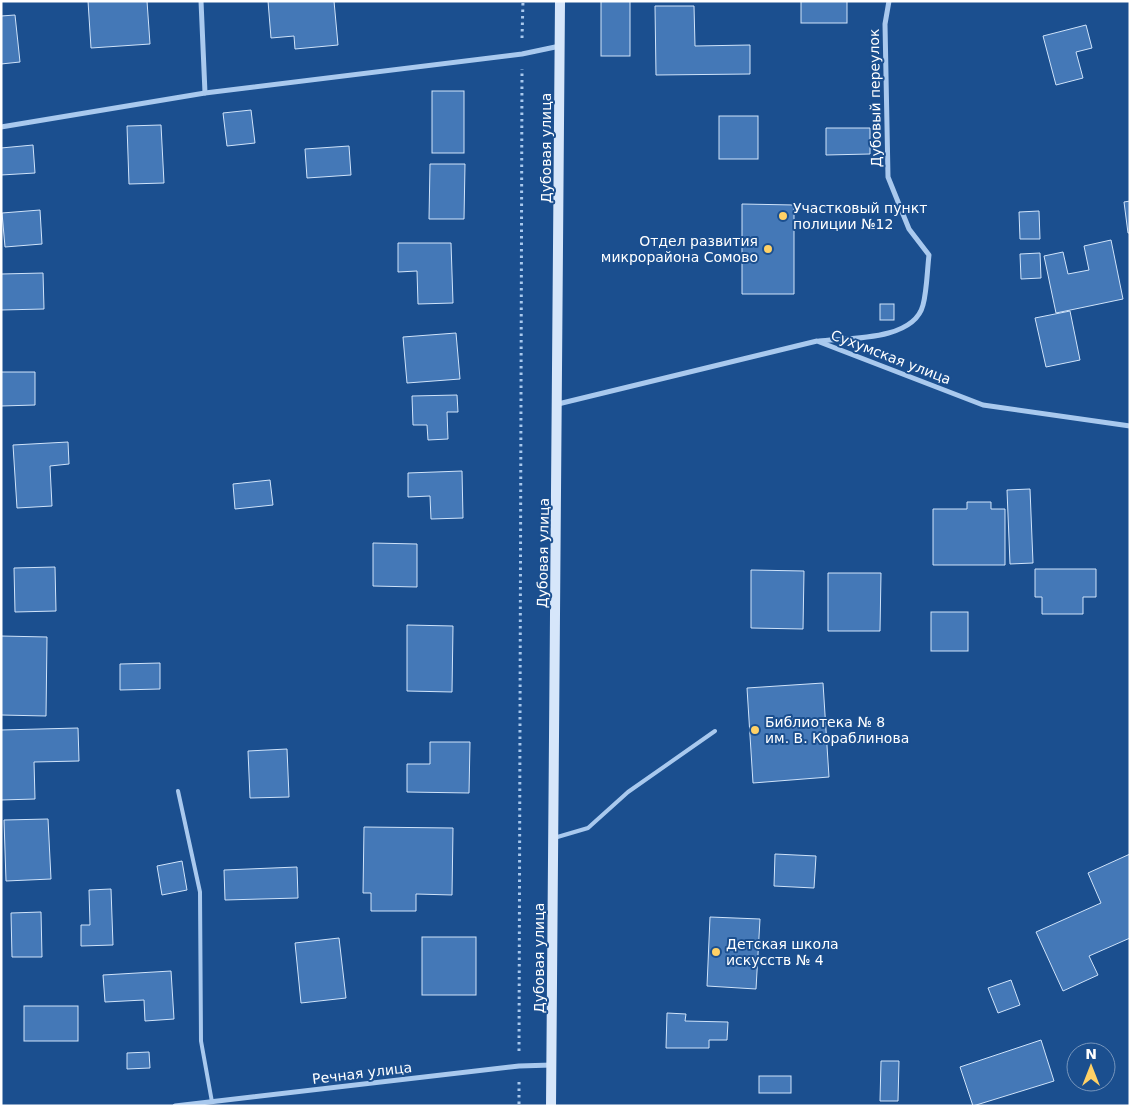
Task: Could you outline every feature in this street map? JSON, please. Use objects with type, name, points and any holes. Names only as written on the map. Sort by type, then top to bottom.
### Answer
[{"type":"street","points":[[201,1],[205,94]]},
{"type":"street","name":"Дубовая улица","points":[[551,1106],[560,1]]},
{"type":"street","name":"Дубовый переулок","points":[[817,341],[890,334],[910,325],[922,307],[929,255],[909,229],[888,177],[885,24],[889,1]]},
{"type":"street","points":[[1,127],[205,94],[522,54],[560,46]]},
{"type":"street","name":"Сухумская улица","points":[[558,404],[817,341],[983,405],[1130,426]]},
{"type":"street","name":"Речная улица","points":[[175,1106],[519,1066],[552,1065]]},
{"type":"lane","points":[[554,838],[588,828],[628,792],[715,731]]},
{"type":"lane","points":[[178,791],[200,892],[201,1041],[212,1102]]},
{"type":"path","points":[[519,1106],[523,1]]},
{"type":"building","points":[[88,1],[147,1],[150,44],[91,48]]},
{"type":"building","points":[[268,1],[334,1],[338,45],[295,49],[294,36],[271,38]]},
{"type":"building","points":[[601,1],[630,1],[630,56],[601,56]]},
{"type":"building","points":[[801,1],[847,1],[847,23],[801,23]]},
{"type":"building","points":[[655,6],[694,6],[695,46],[750,45],[750,74],[656,75]]},
{"type":"building","points":[[15,15],[20,62],[1,64],[1,16]]},
{"type":"building","points":[[1086,25],[1092,48],[1076,52],[1083,78],[1056,85],[1043,36]]},
{"type":"building","points":[[432,91],[464,91],[464,153],[432,153]]},
{"type":"building","points":[[251,110],[255,143],[227,146],[223,113]]},
{"type":"building","points":[[719,116],[758,116],[758,159],[719,159]]},
{"type":"building","points":[[161,125],[164,183],[129,184],[127,126]]},
{"type":"building","points":[[826,128],[870,128],[870,154],[826,155]]},
{"type":"building","points":[[33,145],[35,173],[1,175],[1,148]]},
{"type":"building","points":[[349,146],[351,175],[307,178],[305,149]]},
{"type":"building","points":[[430,164],[465,164],[464,219],[429,219]]},
{"type":"building","points":[[1130,201],[1130,233],[1128,233],[1124,202]]},
{"type":"building","points":[[742,204],[794,205],[794,294],[742,294]]},
{"type":"building","points":[[40,210],[42,244],[5,247],[2,213]]},
{"type":"building","points":[[1039,211],[1040,239],[1020,239],[1019,212]]},
{"type":"building","points":[[1111,240],[1123,299],[1056,313],[1044,256],[1063,252],[1068,274],[1089,270],[1084,246]]},
{"type":"building","points":[[398,243],[451,243],[453,303],[418,304],[417,271],[398,272]]},
{"type":"building","points":[[1040,253],[1041,278],[1021,279],[1020,254]]},
{"type":"building","points":[[43,273],[44,309],[1,310],[1,274]]},
{"type":"building","points":[[880,304],[894,304],[894,320],[880,320]]},
{"type":"building","points":[[1070,311],[1080,360],[1046,367],[1035,318]]},
{"type":"building","points":[[456,333],[460,379],[407,383],[403,337]]},
{"type":"building","points":[[1,372],[35,372],[35,405],[1,406]]},
{"type":"building","points":[[457,395],[458,412],[447,412],[448,439],[428,440],[427,425],[413,425],[412,396]]},
{"type":"building","points":[[68,442],[69,464],[50,466],[52,506],[17,508],[13,445]]},
{"type":"building","points":[[462,471],[463,518],[431,519],[430,496],[408,497],[408,473]]},
{"type":"building","points":[[270,480],[273,505],[235,509],[233,484]]},
{"type":"building","points":[[1030,489],[1033,563],[1010,564],[1007,490]]},
{"type":"building","points":[[967,502],[991,502],[991,509],[1005,509],[1005,565],[933,565],[933,509],[967,509]]},
{"type":"building","points":[[373,543],[417,544],[417,587],[373,586]]},
{"type":"building","points":[[55,567],[56,611],[15,612],[14,568]]},
{"type":"building","points":[[1035,569],[1096,569],[1096,597],[1083,597],[1083,614],[1042,614],[1042,597],[1035,597]]},
{"type":"building","points":[[751,570],[804,571],[803,629],[751,628]]},
{"type":"building","points":[[828,573],[881,573],[880,631],[828,631]]},
{"type":"building","points":[[931,612],[968,612],[968,651],[931,651]]},
{"type":"building","points":[[407,625],[453,626],[452,692],[407,691]]},
{"type":"building","points":[[1,636],[47,637],[46,716],[1,715]]},
{"type":"building","points":[[160,663],[160,689],[120,690],[120,664]]},
{"type":"building","points":[[823,683],[829,777],[753,783],[747,688]]},
{"type":"building","points":[[78,728],[79,761],[34,762],[35,799],[1,800],[1,730]]},
{"type":"building","points":[[430,742],[470,742],[469,793],[407,792],[407,764],[430,764]]},
{"type":"building","points":[[287,749],[289,797],[250,798],[248,751]]},
{"type":"building","points":[[48,819],[51,879],[6,881],[4,820]]},
{"type":"building","points":[[364,827],[453,828],[452,895],[416,894],[416,911],[371,911],[371,893],[363,893]]},
{"type":"building","points":[[775,854],[816,856],[814,888],[774,886]]},
{"type":"building","points":[[1130,854],[1130,938],[1089,956],[1098,975],[1063,991],[1036,932],[1101,903],[1088,873]]},
{"type":"building","points":[[182,861],[187,890],[162,895],[157,866]]},
{"type":"building","points":[[297,867],[298,898],[225,900],[224,870]]},
{"type":"building","points":[[111,889],[113,945],[81,946],[81,925],[90,925],[89,890]]},
{"type":"building","points":[[41,912],[42,957],[12,957],[11,913]]},
{"type":"building","points":[[710,917],[760,919],[756,989],[707,986]]},
{"type":"building","points":[[422,937],[476,937],[476,995],[422,995]]},
{"type":"building","points":[[339,938],[346,998],[301,1003],[295,943]]},
{"type":"building","points":[[171,971],[174,1019],[145,1021],[144,1000],[105,1002],[103,975]]},
{"type":"building","points":[[1011,980],[1020,1005],[998,1013],[988,988]]},
{"type":"building","points":[[24,1006],[78,1006],[78,1041],[24,1041]]},
{"type":"building","points":[[667,1013],[686,1014],[685,1021],[728,1022],[727,1040],[709,1040],[709,1048],[666,1048]]},
{"type":"building","points":[[1041,1040],[1054,1081],[973,1106],[960,1067]]},
{"type":"building","points":[[149,1052],[150,1068],[127,1069],[127,1053]]},
{"type":"building","points":[[881,1061],[899,1061],[898,1101],[880,1101]]},
{"type":"building","points":[[759,1076],[791,1076],[791,1093],[759,1093]]},
{"type":"place","name":"Участковый пункт полиции №12","points":[[783,216]]},
{"type":"place","name":"Отдел развития микрорайона Сомово","points":[[768,249]]},
{"type":"place","name":"Библиотека № 8 им. В. Кораблинова","points":[[755,730]]},
{"type":"place","name":"Детская школа искусств № 4","points":[[716,952]]}]
